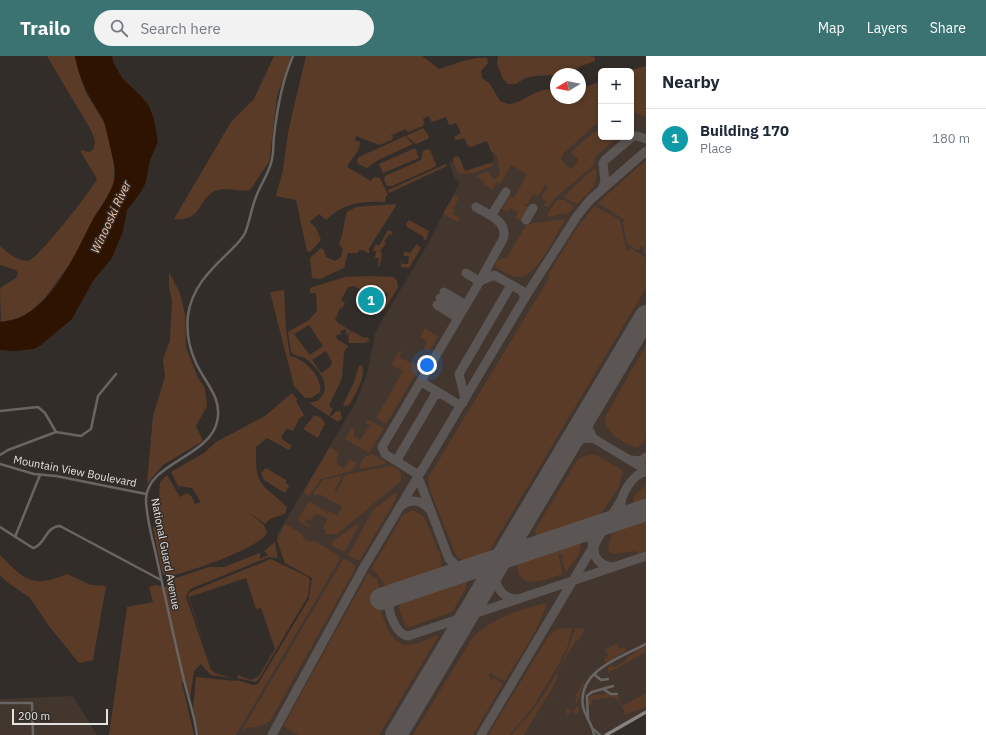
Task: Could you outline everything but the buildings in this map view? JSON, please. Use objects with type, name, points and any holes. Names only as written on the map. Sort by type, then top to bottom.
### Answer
[{"type":"main road","points":[[606,735],[646,712]]},
{"type":"street","name":"National Guard Avenue","points":[[197,735],[162,580],[147,509],[146,494],[152,482],[176,461],[203,445],[212,435],[216,426],[218,414],[216,397],[197,366],[190,348],[188,330],[189,313],[196,290],[204,278],[240,240],[245,231],[256,196],[271,163],[280,98],[286,75],[294,56]]},
{"type":"street","points":[[0,455],[8,450],[56,432],[77,437],[89,431],[93,424],[98,396],[116,374]]},
{"type":"street","points":[[0,411],[38,407],[45,413],[56,432]]},
{"type":"street","name":"Mountain View Boulevard","points":[[0,464],[40,475],[56,476],[146,494]]},
{"type":"street","points":[[15,537],[40,475]]},
{"type":"street","points":[[0,527],[30,547],[36,547],[52,529],[60,526],[162,580]]},
{"type":"street","points":[[600,735],[592,727],[588,720],[583,707],[583,692],[594,674],[646,644]]},
{"type":"street","points":[[594,674],[602,680],[608,679]]},
{"type":"street","points":[[588,720],[587,696],[592,692],[612,686]]},
{"type":"street","points":[[603,689],[611,694],[617,694]]},
{"type":"street","points":[[0,702],[31,703],[33,735]]},
{"type":"street","points":[[592,727],[594,735]]},
{"type":"shaded area","points":[[47,56],[75,56],[86,93],[105,124],[114,161],[114,183],[76,255],[45,298],[22,317],[1,322],[0,288],[16,278],[18,273],[16,270],[0,265],[0,246],[18,259],[26,261],[30,260],[44,248],[86,196],[97,179],[81,152],[81,150],[89,152],[93,150],[95,142],[92,132]]},
{"type":"shaded area","points":[[274,56],[291,56],[277,97],[269,162],[250,190],[218,190],[208,196],[194,214],[183,219],[174,219],[231,122],[254,99]]},
{"type":"shaded area","points":[[306,56],[422,56],[439,69],[456,63],[487,58],[488,63],[481,71],[482,78],[490,84],[500,101],[509,104],[516,103],[538,92],[550,89],[550,104],[586,104],[586,87],[598,82],[598,124],[563,154],[561,159],[570,169],[573,167],[578,159],[571,153],[572,151],[598,129],[598,140],[615,140],[596,156],[593,165],[555,198],[549,207],[544,206],[546,201],[541,198],[548,186],[545,185],[538,196],[533,194],[527,205],[523,204],[530,208],[521,221],[515,217],[518,212],[510,208],[507,212],[502,209],[510,196],[514,198],[527,174],[511,165],[501,184],[497,182],[492,190],[484,185],[484,181],[476,176],[488,171],[494,180],[500,173],[497,156],[491,151],[487,141],[471,147],[468,146],[464,138],[456,140],[454,137],[461,133],[456,123],[449,125],[446,117],[432,122],[428,116],[423,119],[423,126],[408,132],[405,130],[408,128],[390,136],[393,136],[392,140],[379,145],[356,136],[355,140],[360,142],[360,146],[347,167],[371,181],[374,177],[380,178],[388,195],[386,196],[385,202],[353,204],[332,214],[326,220],[319,214],[310,222],[316,228],[321,240],[310,252],[307,251],[296,200],[276,196],[283,170],[288,132]]},
{"type":"shaded area","points":[[498,56],[595,57],[595,61],[578,68],[550,68],[550,75],[525,78],[516,84],[508,84],[503,79],[497,64]]},
{"type":"shaded area","points":[[646,66],[646,117],[634,112],[634,69]]},
{"type":"shaded area","points":[[646,106],[646,710],[602,735],[225,735],[243,682],[253,685],[258,684],[309,599],[312,578],[285,563],[277,541],[277,535],[356,402],[367,374],[375,334],[426,247],[460,182],[455,179],[449,163],[460,158],[465,171],[494,161],[491,151],[497,156],[598,123],[598,140],[634,140],[634,108]]},
{"type":"shaded area","points":[[423,128],[429,136],[428,139],[416,144],[406,136]]},
{"type":"shaded area","points":[[405,136],[413,144],[378,160],[367,168],[358,164],[357,160],[359,157]]},
{"type":"shaded area","points":[[415,148],[419,158],[383,173],[379,164]]},
{"type":"shaded area","points":[[427,149],[430,150],[436,164],[435,167],[392,186],[387,186],[384,180],[385,176],[421,160],[423,151]]},
{"type":"shaded area","points":[[457,156],[459,157],[465,171],[491,163],[493,166],[473,173],[461,174],[456,169],[453,162],[453,158]]},
{"type":"shaded area","points":[[646,160],[646,256],[643,252],[644,248],[640,246],[640,249],[635,249],[627,243],[623,223],[625,220],[598,203]]},
{"type":"shaded area","points":[[446,164],[447,166],[389,193],[388,190]]},
{"type":"shaded area","points":[[593,169],[596,170],[596,181],[588,193],[577,204],[564,198],[565,195]]},
{"type":"shaded area","points":[[454,195],[459,198],[453,208],[455,210],[453,214],[460,218],[458,222],[443,214]]},
{"type":"shaded area","points":[[557,200],[565,200],[574,207],[569,213],[548,217],[548,213]]},
{"type":"shaded area","points":[[396,204],[369,248],[369,253],[359,250],[358,253],[348,253],[344,268],[320,279],[312,278],[310,258],[321,248],[324,250],[326,257],[335,261],[341,257],[343,249],[339,244],[347,212],[356,207]]},
{"type":"shaded area","points":[[595,206],[620,220],[626,249],[629,251],[631,248],[646,258],[646,288],[488,553],[476,560],[463,560],[456,555],[429,488],[428,478],[549,278],[549,273],[578,226]]},
{"type":"shaded area","points":[[563,219],[565,220],[544,256],[530,272],[523,276],[515,277],[495,267],[497,260],[507,257],[527,224]]},
{"type":"shaded area","points":[[409,220],[429,231],[426,240],[423,239],[424,237],[407,227],[406,224]]},
{"type":"shaded area","points":[[388,230],[393,232],[391,235],[389,234],[384,242],[386,243],[380,251],[382,253],[380,266],[378,266],[379,258],[375,258],[376,251],[373,251],[376,244],[379,246]]},
{"type":"shaded area","points":[[417,244],[421,248],[409,268],[401,267],[401,261],[402,264],[408,264],[409,256],[403,256],[405,251],[410,253]]},
{"type":"shaded area","points":[[169,272],[180,293],[185,315],[186,347],[198,378],[205,388],[207,406],[196,426],[203,441],[163,465],[147,484],[153,416],[165,377],[163,359],[170,340],[172,301],[169,287]]},
{"type":"shaded area","points":[[345,277],[393,277],[397,280],[398,287],[383,312],[381,305],[386,300],[388,294],[384,292],[383,294],[368,285],[365,286],[363,291],[354,286],[348,287],[341,300],[345,303],[342,309],[340,308],[335,320],[351,331],[347,335],[345,329],[340,331],[341,334],[336,335],[337,339],[348,346],[344,352],[342,378],[329,406],[333,409],[329,415],[332,416],[336,411],[338,412],[340,410],[342,418],[338,422],[309,403],[322,397],[325,388],[323,378],[305,358],[291,352],[288,332],[309,320],[317,311],[316,293],[310,293],[310,288]],"holes":[[[309,325],[323,346],[310,355],[294,334]],[[326,351],[332,362],[330,367],[321,373],[312,360]]]},
{"type":"shaded area","points":[[284,290],[286,330],[290,356],[301,360],[306,364],[319,380],[320,392],[311,398],[305,398],[294,386],[270,292]]},
{"type":"shaded area","points":[[425,328],[438,337],[429,351],[424,348],[427,342],[420,337]]},
{"type":"shaded area","points":[[352,331],[364,338],[367,337],[370,341],[364,343],[349,343],[348,336]]},
{"type":"shaded area","points":[[646,345],[646,438],[638,448],[627,444],[616,437],[608,428],[605,417]]},
{"type":"shaded area","points":[[400,350],[402,352],[399,357],[420,367],[386,424],[376,418],[403,371],[391,365]]},
{"type":"shaded area","points":[[362,365],[363,370],[359,386],[349,405],[344,406],[343,405],[354,382],[359,366]]},
{"type":"shaded area","points":[[292,393],[298,400],[296,401],[304,415],[299,419],[293,431],[287,428],[282,436],[282,439],[292,446],[289,450],[267,438],[256,447],[256,462],[259,478],[266,488],[287,507],[285,514],[270,519],[265,524],[247,511],[264,525],[267,533],[261,539],[250,546],[220,560],[165,577],[162,573],[153,528],[158,523],[160,482],[167,475],[180,497],[187,493],[192,497],[195,504],[201,502],[192,488],[178,486],[171,472],[204,453],[216,442],[265,416]]},
{"type":"shaded area","points":[[311,415],[320,417],[326,425],[324,425],[318,438],[303,429],[313,417]]},
{"type":"shaded area","points":[[367,419],[384,428],[369,453],[345,439],[352,428],[355,430],[353,436],[360,440],[370,426],[366,423]]},
{"type":"shaded area","points":[[330,447],[339,453],[336,459],[338,461],[337,464],[344,469],[350,459],[357,463],[351,471],[321,479],[308,497],[304,491]]},
{"type":"shaded area","points":[[372,454],[385,461],[385,464],[362,469],[359,467],[363,458]]},
{"type":"shaded area","points":[[588,455],[596,455],[622,470],[623,472],[618,489],[599,516],[538,538],[535,530],[576,462],[580,458]]},
{"type":"shaded area","points":[[390,466],[400,471],[400,482],[337,534],[325,534],[326,531],[323,529],[327,519],[325,517],[329,511],[337,516],[342,507],[319,494],[317,496],[314,495],[313,493],[323,480],[342,476],[335,489],[336,493],[345,475]]},
{"type":"shaded area","points":[[266,468],[286,480],[286,483],[291,487],[289,486],[285,493],[264,480],[261,473]]},
{"type":"shaded area","points":[[646,485],[646,502],[633,503],[634,496]]},
{"type":"shaded area","points":[[397,493],[396,499],[360,560],[348,555],[373,510]]},
{"type":"shaded area","points":[[309,501],[327,512],[325,517],[316,514],[314,517],[312,516],[311,521],[306,519],[305,522],[310,526],[309,528],[298,520]]},
{"type":"shaded area","points":[[413,510],[424,517],[441,557],[441,567],[436,572],[388,588],[375,571],[371,569],[403,515]]},
{"type":"shaded area","points":[[646,519],[646,551],[638,554],[636,551],[614,554],[609,552],[608,548],[612,533]]},
{"type":"shaded area","points":[[285,524],[301,533],[304,539],[311,542],[313,540],[338,555],[340,559],[236,735],[199,735],[193,708],[196,677],[236,680],[253,685],[258,684],[309,599],[312,578],[285,563],[277,541]]},
{"type":"shaded area","points":[[357,524],[359,526],[345,551],[332,546],[332,542]]},
{"type":"shaded area","points":[[275,542],[278,558],[269,557],[190,589],[186,597],[211,670],[215,673],[231,678],[211,675],[201,664],[194,671],[190,698],[185,679],[182,683],[194,735],[109,735],[127,607],[153,602],[149,587],[156,585],[166,587],[173,579],[209,567],[224,567],[260,553],[260,559],[268,555],[264,551]]},
{"type":"shaded area","points":[[581,544],[579,554],[566,572],[561,558],[564,556],[560,554],[558,555],[563,574],[534,582],[527,581],[522,578],[518,572],[517,563],[571,545]]},
{"type":"shaded area","points":[[0,555],[16,571],[30,580],[45,581],[67,574],[91,585],[106,586],[93,660],[79,663],[49,626],[30,598],[7,582],[0,575]]},
{"type":"shaded area","points":[[344,558],[354,564],[355,569],[270,721],[266,724],[242,730]]},
{"type":"shaded area","points":[[271,559],[308,577],[310,581],[308,596],[256,682],[237,678],[238,675],[250,680],[258,677],[275,649],[261,608],[256,609],[246,578],[189,597],[211,666],[188,596],[190,592]]},
{"type":"shaded area","points":[[368,573],[377,579],[380,589],[376,593],[389,632],[394,639],[399,643],[410,645],[439,635],[379,735],[298,735],[283,726]]},
{"type":"shaded area","points":[[467,580],[465,590],[452,612],[410,627],[405,626],[399,608],[400,602],[452,585],[453,588],[453,585]]},
{"type":"shaded area","points":[[546,603],[535,631],[505,681],[489,673],[490,680],[492,680],[493,677],[503,684],[473,735],[413,735],[473,637],[481,630],[498,620],[516,612]]},
{"type":"shaded area","points":[[572,628],[567,648],[534,705],[510,735],[488,735],[548,637],[557,629]]},
{"type":"shaded area","points":[[575,628],[585,629],[578,641],[576,640],[556,675],[558,677],[548,696],[572,711],[565,716],[568,712],[566,711],[567,708],[547,696],[524,735],[512,735],[536,706],[554,678],[564,658]]},
{"type":"shaded area","points":[[615,643],[619,649],[624,647],[626,651],[606,663],[604,659],[609,656],[605,650],[611,646],[614,646]]},
{"type":"shaded area","points":[[645,646],[646,652],[608,673],[608,667],[613,665],[614,667],[627,660],[626,658]]},
{"type":"shaded area","points":[[587,676],[585,681],[577,703],[575,701],[577,697],[575,696]]},
{"type":"shaded area","points":[[606,693],[618,696],[622,706],[646,693],[646,707],[624,715],[623,713],[625,712],[618,700],[612,697],[591,700],[592,704],[588,705],[589,696],[601,694],[603,696]]},
{"type":"shaded area","points":[[73,696],[97,735],[0,735],[0,699]]},
{"type":"shaded area","points":[[578,705],[579,712],[576,714],[574,712],[570,714]]},
{"type":"water","name":"Winooski River","points":[[75,56],[112,56],[113,62],[122,78],[149,106],[154,119],[158,142],[150,160],[146,182],[141,192],[127,210],[123,231],[112,258],[93,281],[72,319],[34,349],[14,351],[0,350],[0,322],[17,319],[32,310],[45,299],[57,284],[92,221],[108,196],[115,177],[115,169],[104,122],[86,89],[79,73]]},
{"type":"taxiway","points":[[602,189],[605,182],[603,163],[605,160],[633,136],[646,139]]},
{"type":"taxiway","points":[[272,735],[364,567],[529,291],[577,216],[590,200],[646,151]]},
{"type":"taxiway","points":[[491,216],[506,192]]},
{"type":"taxiway","points":[[476,207],[496,219],[503,228],[504,233],[503,239],[480,281]]},
{"type":"taxiway","points":[[526,220],[533,208]]},
{"type":"taxiway","points":[[466,273],[480,282]]},
{"type":"taxiway","points":[[467,570],[457,566],[449,559],[417,474],[385,454],[382,447],[480,281],[494,275],[522,291],[525,298]]},
{"type":"taxiway","points":[[465,399],[459,374],[511,285]]},
{"type":"taxiway","points":[[444,292],[466,305]]},
{"type":"taxiway","points":[[440,298],[462,311]]},
{"type":"taxiway","points":[[437,305],[458,318]]},
{"type":"taxiway","points":[[419,384],[423,383],[458,404],[463,403]]},
{"type":"taxiway","points":[[399,462],[398,458],[435,395],[441,394]]},
{"type":"taxiway","points":[[590,410],[587,426],[593,438]]},
{"type":"taxiway","points":[[567,448],[579,439],[593,438],[646,470]]},
{"type":"taxiway","points":[[631,460],[641,461],[646,457]]},
{"type":"taxiway","points":[[633,514],[629,514],[622,509],[622,498],[624,492],[632,481],[641,473],[646,472]]},
{"type":"taxiway","points":[[605,524],[621,500]]},
{"type":"taxiway","points":[[401,506],[405,503],[416,501],[429,509]]},
{"type":"taxiway","points":[[481,735],[609,520]]},
{"type":"taxiway","points":[[575,534],[583,534],[589,537],[592,541],[592,549]]},
{"type":"taxiway","points":[[595,544],[594,553],[598,560],[605,565],[613,567]]},
{"type":"taxiway","points":[[396,594],[392,597],[389,605],[390,614],[394,624],[400,632],[408,636],[646,556]]},
{"type":"taxiway","points":[[496,567],[495,573],[499,589],[507,596],[518,599]]},
{"type":"runway","points":[[396,735],[646,316]]},
{"type":"runway","points":[[381,599],[646,510]]},
{"type":"place","name":"Building 170","points":[[371,300]]}]
